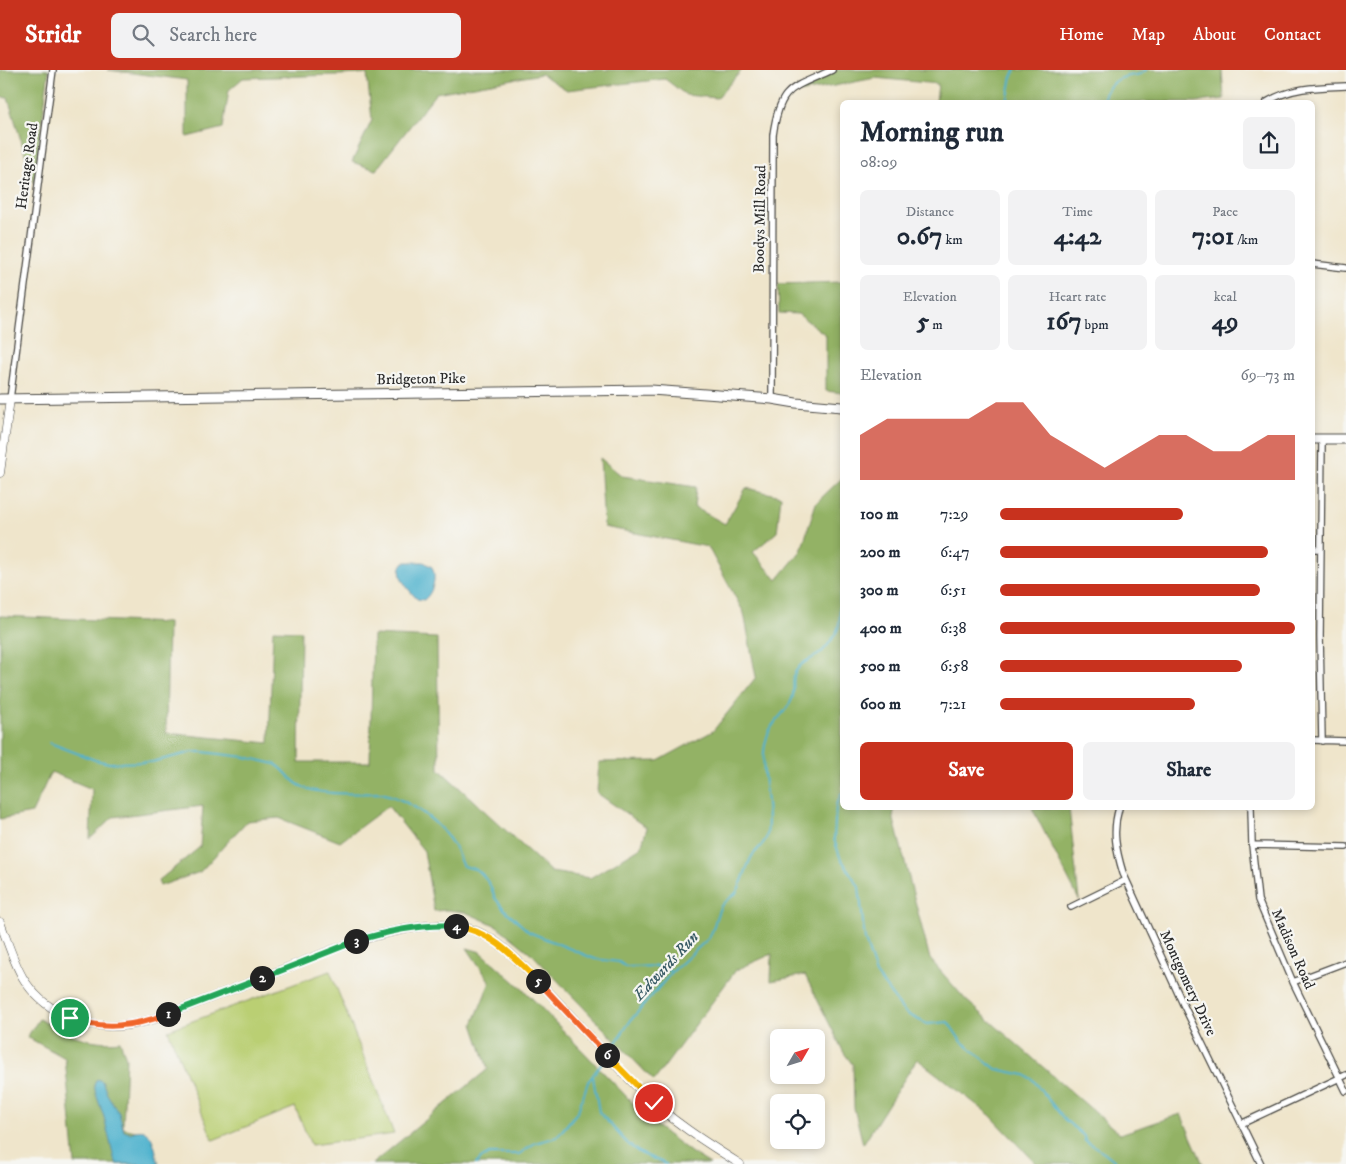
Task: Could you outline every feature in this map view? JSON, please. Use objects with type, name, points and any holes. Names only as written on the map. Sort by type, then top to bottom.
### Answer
[{"type":"main road","name":"Bridgeton Pike","points":[[0,400],[641,390],[772,399],[840,407]]},
{"type":"main road","points":[[1317,439],[1346,439]]},
{"type":"street","name":"Heritage Road","points":[[0,473],[53,70]]},
{"type":"street","name":"Boodys Mill Road","points":[[772,399],[773,135],[776,117],[782,99],[787,93],[832,70]]},
{"type":"street","points":[[1270,100],[1281,94],[1301,89],[1346,86]]},
{"type":"street","points":[[1315,264],[1346,268]]},
{"type":"street","points":[[1317,439],[1321,550],[1322,741]]},
{"type":"street","points":[[1315,549],[1321,550]]},
{"type":"street","points":[[1315,636],[1320,636]]},
{"type":"street","points":[[1315,740],[1346,741]]},
{"type":"street","name":"Montgomery Drive","points":[[1119,810],[1114,837],[1116,851],[1126,880],[1183,1004],[1262,1164]]},
{"type":"street","name":"Madison Road","points":[[1251,810],[1252,845],[1258,900],[1293,982],[1343,1077],[1346,1091]]},
{"type":"street","points":[[1252,845],[1346,847]]},
{"type":"street","points":[[1071,907],[1126,880]]},
{"type":"street","points":[[0,922],[22,976],[36,996],[50,1007],[70,1018],[87,1024],[108,1026],[135,1024],[154,1019],[376,935],[423,926],[443,925],[461,927],[487,936],[511,954],[646,1096],[671,1118],[740,1164]]},
{"type":"street","points":[[1293,982],[1346,962]]},
{"type":"street","points":[[1242,1124],[1343,1077]]},
{"type":"green space","points":[[0,70],[49,70],[34,183],[8,98],[0,97]]},
{"type":"green space","points":[[108,70],[742,70],[717,98],[686,95],[665,79],[567,90],[541,74],[436,93],[376,170],[352,162],[372,120],[367,74],[243,78],[229,90],[223,128],[187,137],[187,80]]},
{"type":"green space","points":[[833,70],[1222,70],[1224,99],[936,100],[938,84],[875,78],[798,93]]},
{"type":"green space","points":[[840,282],[840,393],[826,391],[826,335],[798,314],[779,313],[778,284]]},
{"type":"green space","points":[[600,458],[622,476],[696,487],[694,507],[725,524],[746,488],[781,496],[777,532],[753,552],[777,580],[801,551],[816,503],[840,480],[840,810],[894,810],[893,816],[930,959],[966,1000],[1120,1134],[1181,1114],[1203,1164],[1037,1164],[990,1115],[917,1059],[863,1144],[854,1108],[853,1065],[844,1053],[805,975],[771,981],[772,954],[736,970],[654,1081],[533,955],[497,926],[465,912],[434,911],[424,851],[388,806],[340,842],[279,818],[247,821],[200,872],[160,886],[158,881],[200,847],[203,806],[113,817],[90,839],[92,789],[51,772],[32,813],[0,819],[0,616],[168,623],[166,733],[269,743],[273,630],[301,631],[299,762],[370,762],[373,635],[437,638],[439,769],[551,872],[590,878],[641,847],[647,828],[597,793],[599,762],[658,761],[713,731],[756,677],[744,613],[708,547],[604,527]]},
{"type":"green space","points":[[1033,810],[1069,810],[1079,900]]},
{"type":"green space","points":[[467,948],[481,952],[527,993],[651,1122],[710,1164],[372,1164],[488,1069],[473,1024],[490,982]]},
{"type":"green space","points":[[330,971],[394,1134],[311,1145],[295,1107],[213,1140],[168,1030]]},
{"type":"green space","points":[[39,1019],[78,1037],[98,1041],[120,1041],[126,1058],[123,1128],[148,1134],[158,1164],[75,1164],[65,1058],[27,1037]]},
{"type":"water","points":[[404,562],[424,562],[432,567],[434,575],[433,585],[430,593],[424,600],[417,599],[403,582],[400,572]]},
{"type":"water","points":[[97,1079],[102,1081],[107,1094],[119,1113],[124,1131],[130,1133],[144,1131],[152,1138],[159,1164],[117,1164],[96,1094],[94,1085]]},
{"type":"waterway","name":"Edwards Run","points":[[1007,100],[1012,76],[1016,70]]},
{"type":"waterway","points":[[1104,100],[1107,90],[1117,80],[1146,70]]},
{"type":"waterway","name":"Edwards Run","points":[[840,601],[840,622]]},
{"type":"waterway","name":"Edwards Run","points":[[609,1053],[631,1020],[672,972],[709,938],[721,906],[735,894],[752,856],[765,841],[768,810],[763,761],[769,731],[790,704],[793,679],[796,671],[803,663],[824,650],[837,631],[840,622]]},
{"type":"waterway","points":[[50,743],[95,760],[109,763],[152,762],[193,752],[245,757],[275,764],[297,784],[308,789],[340,793],[382,793],[404,801],[424,813],[441,829],[455,848],[463,866],[475,869],[482,874],[490,885],[495,898],[529,932],[595,959],[619,962],[626,967],[657,966],[672,972]]},
{"type":"waterway","points":[[840,797],[836,805],[834,839],[840,857],[859,887],[865,940],[876,974],[901,1008],[907,1014],[927,1024],[948,1022],[961,1041],[996,1069],[1025,1075],[1033,1080],[1064,1119],[1084,1136],[1085,1141],[1104,1152],[1119,1164]]},
{"type":"waterway","name":"Edwards Run","points":[[476,1164],[489,1154],[519,1154],[535,1143],[557,1137],[578,1111],[588,1082],[606,1057]]},
{"type":"waterway","points":[[593,1077],[599,1112],[629,1145],[640,1153],[666,1164]]},
{"type":"route","points":[[70,1018],[99,1026],[135,1024],[166,1015],[367,938],[423,926],[443,925],[461,927],[487,936],[511,954],[654,1103]]}]
